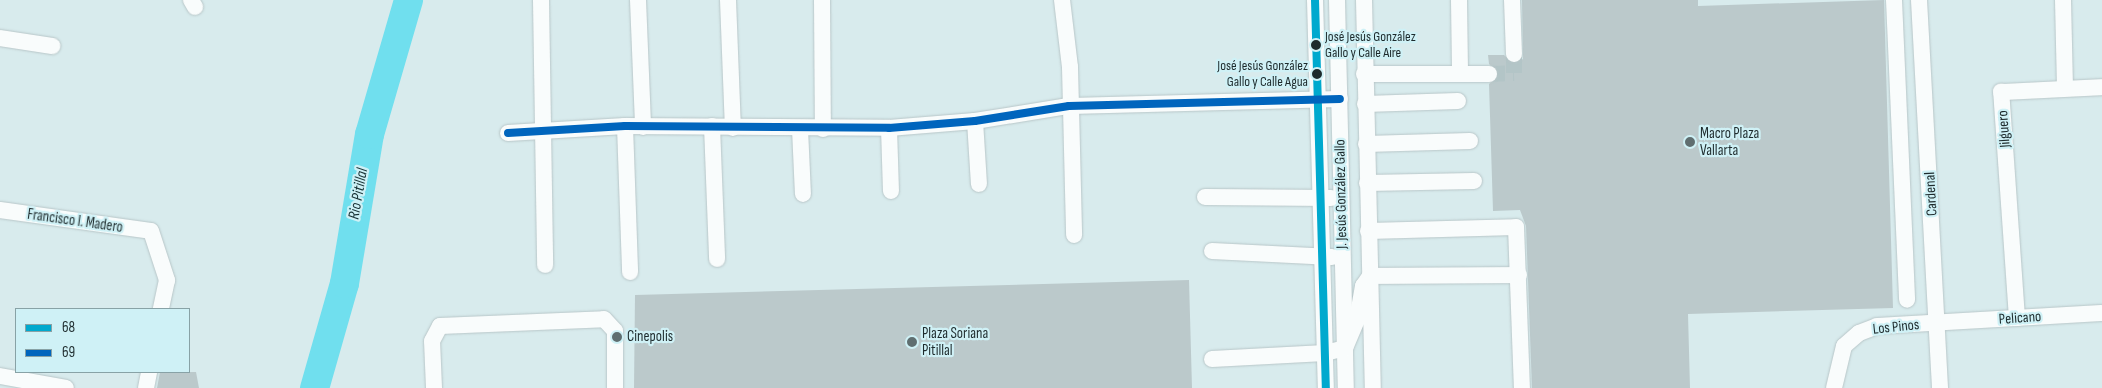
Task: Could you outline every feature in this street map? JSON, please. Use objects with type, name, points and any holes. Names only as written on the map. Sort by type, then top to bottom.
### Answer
[{"type":"street","points":[[542,0],[545,59],[542,131],[545,265]]},
{"type":"street","points":[[638,0],[643,127]]},
{"type":"street","points":[[728,0],[733,128]]},
{"type":"street","points":[[822,0],[823,130]]},
{"type":"street","points":[[1062,0],[1070,67],[1069,106],[1074,235]]},
{"type":"street","name":"J. Jesús González Gallo","points":[[1315,0],[1326,388]]},
{"type":"street","name":"J. Jesús González Gallo","points":[[1337,0],[1340,198],[1346,388]]},
{"type":"street","points":[[1364,0],[1364,74],[1373,388]]},
{"type":"street","points":[[1459,0],[1460,74]]},
{"type":"street","points":[[1512,0],[1514,54]]},
{"type":"street","points":[[1894,0],[1908,300]]},
{"type":"street","name":"Cardenal","points":[[1919,0],[1940,388]]},
{"type":"street","points":[[2063,0],[2065,86]]},
{"type":"street","points":[[0,38],[52,46]]},
{"type":"street","points":[[1364,74],[1489,74]]},
{"type":"street","name":"Jilguero","points":[[2017,318],[2001,92],[2065,86],[2102,87]]},
{"type":"street","points":[[508,133],[625,126],[712,126],[823,130],[889,128],[975,121],[1069,106],[1340,99]]},
{"type":"street","points":[[1365,104],[1458,101]]},
{"type":"street","points":[[975,121],[979,184]]},
{"type":"street","points":[[625,126],[630,272]]},
{"type":"street","points":[[712,126],[717,259]]},
{"type":"street","points":[[889,128],[890,191]]},
{"type":"street","points":[[800,129],[802,194]]},
{"type":"street","points":[[1366,144],[1470,141]]},
{"type":"street","points":[[1367,184],[1474,181]]},
{"type":"street","points":[[1205,197],[1340,198]]},
{"type":"street","name":"Francisco I. Madero","points":[[0,210],[151,231],[167,280],[161,308]]},
{"type":"street","points":[[1368,231],[1516,227],[1522,388]]},
{"type":"street","points":[[1212,252],[1342,257]]},
{"type":"street","points":[[1370,276],[1518,276]]},
{"type":"street","points":[[1212,359],[1324,353],[1345,348],[1357,320],[1363,286],[1370,276]]},
{"type":"street","name":"Pelicano","points":[[1937,324],[2102,313]]},
{"type":"street","points":[[434,388],[432,341],[440,326],[604,319],[615,332],[615,388]]},
{"type":"street","name":"Los Pinos","points":[[1834,388],[1844,346],[1859,333],[1877,326],[1937,324]]},
{"type":"street","points":[[146,388],[149,373]]},
{"type":"street","points":[[0,376],[66,388]]},
{"type":"building","name":"Macro Plaza Vallarta","points":[[1522,0],[1698,0],[1698,6],[1884,0],[1893,308],[1688,314],[1690,388],[1532,388],[1526,226],[1520,210],[1493,211],[1489,84],[1499,74],[1489,64],[1488,55],[1504,55],[1514,64],[1523,59]]},
{"type":"building","name":"Plaza Soriana Pitillal","points":[[1189,280],[1192,388],[634,388],[635,295]]},
{"type":"building","points":[[196,372],[199,388],[157,388],[160,373]]},
{"type":"waterway","name":"Rio Pitillal","points":[[314,388],[344,283],[369,134],[408,0]]},
{"type":"tunnel","points":[[1489,74],[1514,73],[1514,54]]},
{"type":"transit line","name":"68","points":[[1315,0],[1326,388]]},
{"type":"transit line","name":"69","points":[[508,133],[625,126],[889,128],[975,121],[1069,106],[1340,99]]},
{"type":"place","name":"José Jesús González Gallo y Calle Aire","points":[[1316,45]]},
{"type":"place","name":"José Jesús González Gallo y Calle Agua","points":[[1317,74]]},
{"type":"place","name":"Macro Plaza Vallarta","points":[[1690,142]]},
{"type":"place","name":"Cinepolis","points":[[617,337]]},
{"type":"place","name":"Plaza Soriana Pitillal","points":[[912,342]]}]
